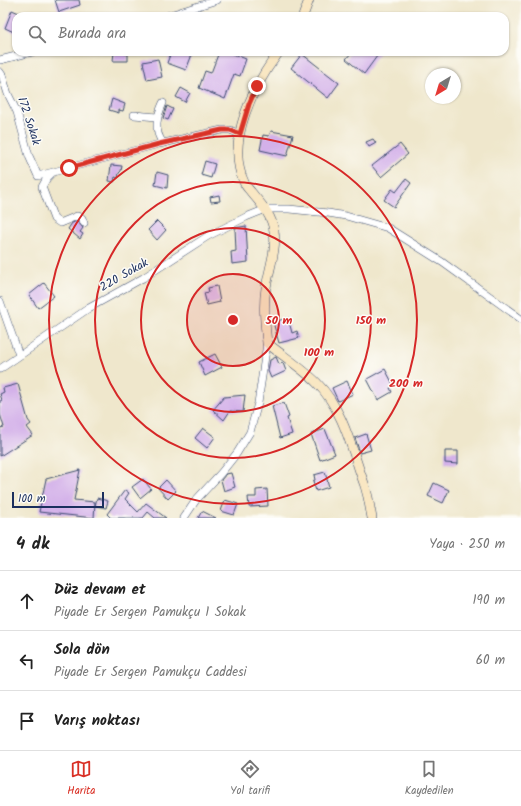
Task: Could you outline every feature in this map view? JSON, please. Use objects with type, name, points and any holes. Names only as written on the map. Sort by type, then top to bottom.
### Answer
[{"type":"street","points":[[185,12],[218,0]]},
{"type":"street","points":[[304,12],[309,0]]},
{"type":"street","points":[[0,60],[16,56]]},
{"type":"street","points":[[184,518],[196,500],[237,453],[250,432],[258,403],[266,343],[265,301],[275,238],[272,222],[266,209],[244,182],[238,161],[240,134],[249,104],[257,86],[276,56]]},
{"type":"street","name":"172 Sokak","points":[[0,72],[8,94],[17,112],[29,156],[38,176],[53,173]]},
{"type":"street","points":[[163,103],[156,128],[158,137],[163,143]]},
{"type":"street","points":[[134,116],[158,117]]},
{"type":"street","points":[[84,223],[82,218],[77,216],[60,223],[54,219],[42,187],[47,178],[53,173],[163,143],[222,130],[230,130],[240,134]]},
{"type":"street","points":[[266,209],[289,209],[334,214],[388,228],[442,262],[521,319]]},
{"type":"street","name":"220 Sokak","points":[[0,369],[90,308],[143,278],[208,236],[266,209]]},
{"type":"street","points":[[0,300],[19,355]]},
{"type":"street","points":[[266,343],[318,384],[338,412],[365,486],[372,518]]},
{"type":"building","points":[[55,0],[79,0],[80,5],[59,12]]},
{"type":"building","points":[[12,10],[17,12],[12,12],[12,31],[5,28]]},
{"type":"building","points":[[114,56],[128,56],[128,61],[113,61]]},
{"type":"building","points":[[170,56],[191,56],[186,70],[167,63]]},
{"type":"building","points":[[217,56],[238,56],[246,59],[240,76],[234,74],[225,99],[199,88],[205,71],[211,73]]},
{"type":"building","points":[[300,56],[305,56],[339,83],[328,98],[291,68]]},
{"type":"building","points":[[349,56],[377,56],[364,74],[346,59]]},
{"type":"building","points":[[158,59],[162,77],[147,80],[143,62]]},
{"type":"building","points":[[181,88],[190,93],[185,102],[176,97]]},
{"type":"building","points":[[112,99],[125,104],[123,111],[119,110],[119,113],[109,110]]},
{"type":"building","points":[[167,106],[173,109],[168,120],[163,118]]},
{"type":"building","points":[[271,131],[293,135],[287,156],[260,150],[263,135],[269,136]]},
{"type":"building","points":[[373,139],[376,143],[369,147],[366,142]]},
{"type":"building","points":[[400,144],[408,154],[381,177],[372,166]]},
{"type":"building","points":[[205,161],[215,164],[211,178],[201,175]]},
{"type":"building","points":[[111,165],[122,166],[118,178],[115,177],[114,182],[109,181]]},
{"type":"building","points":[[157,172],[168,175],[167,188],[155,185]]},
{"type":"building","points":[[406,179],[411,183],[394,207],[384,200],[392,189],[396,192]]},
{"type":"building","points":[[219,195],[220,201],[211,202],[210,197]]},
{"type":"building","points":[[77,221],[83,228],[80,232],[83,234],[80,239],[68,229],[72,223]]},
{"type":"building","points":[[157,221],[166,230],[157,240],[148,230]]},
{"type":"building","points":[[246,226],[248,262],[232,264],[231,252],[236,251],[235,228]]},
{"type":"building","points":[[44,283],[54,296],[38,308],[29,295]]},
{"type":"building","points":[[217,286],[220,302],[207,305],[204,293],[209,292],[208,288]]},
{"type":"building","points":[[288,318],[292,333],[297,331],[299,338],[279,343],[273,322]]},
{"type":"building","points":[[215,354],[222,367],[205,376],[199,362]]},
{"type":"building","points":[[276,357],[279,364],[283,363],[286,371],[271,378],[268,371],[270,360]]},
{"type":"building","points":[[385,369],[394,386],[390,388],[392,392],[378,400],[367,379]]},
{"type":"building","points":[[347,381],[353,394],[338,401],[332,388]]},
{"type":"building","points":[[18,384],[28,420],[31,424],[27,427],[33,435],[0,456],[0,428],[4,427],[0,414],[0,401],[2,400],[0,394],[4,392],[3,388]]},
{"type":"building","points":[[245,395],[243,412],[230,411],[224,420],[213,410],[224,397]]},
{"type":"building","points":[[284,403],[289,417],[287,418],[292,434],[280,438],[272,406]]},
{"type":"building","points":[[203,428],[215,437],[207,448],[195,438]]},
{"type":"building","points":[[325,429],[335,454],[320,460],[311,434]]},
{"type":"building","points":[[366,434],[371,450],[360,453],[355,438]]},
{"type":"building","points":[[445,451],[458,451],[458,464],[445,463]]},
{"type":"building","points":[[80,470],[74,500],[95,502],[94,518],[39,512],[46,479]]},
{"type":"building","points":[[325,472],[329,487],[316,491],[313,481],[315,480],[314,475]]},
{"type":"building","points":[[231,473],[235,487],[224,491],[221,480],[226,474]]},
{"type":"building","points":[[143,479],[151,489],[140,498],[132,487]]},
{"type":"building","points":[[166,480],[176,491],[168,499],[158,488]]},
{"type":"building","points":[[434,483],[449,490],[443,503],[428,496]]},
{"type":"building","points":[[267,489],[268,506],[249,507],[248,497],[256,497],[256,490]]},
{"type":"building","points":[[125,490],[129,493],[125,499],[138,512],[146,503],[166,518],[155,518],[148,512],[143,518],[111,518],[107,514]]},
{"type":"building","points":[[97,498],[108,501],[106,508],[95,506]]},
{"type":"building","points":[[225,500],[238,504],[234,515],[221,511]]},
{"type":"building","points":[[202,511],[216,518],[198,518]]},
{"type":"route","points":[[69,168],[159,144],[222,130],[230,130],[240,134],[249,104],[257,86]]}]
